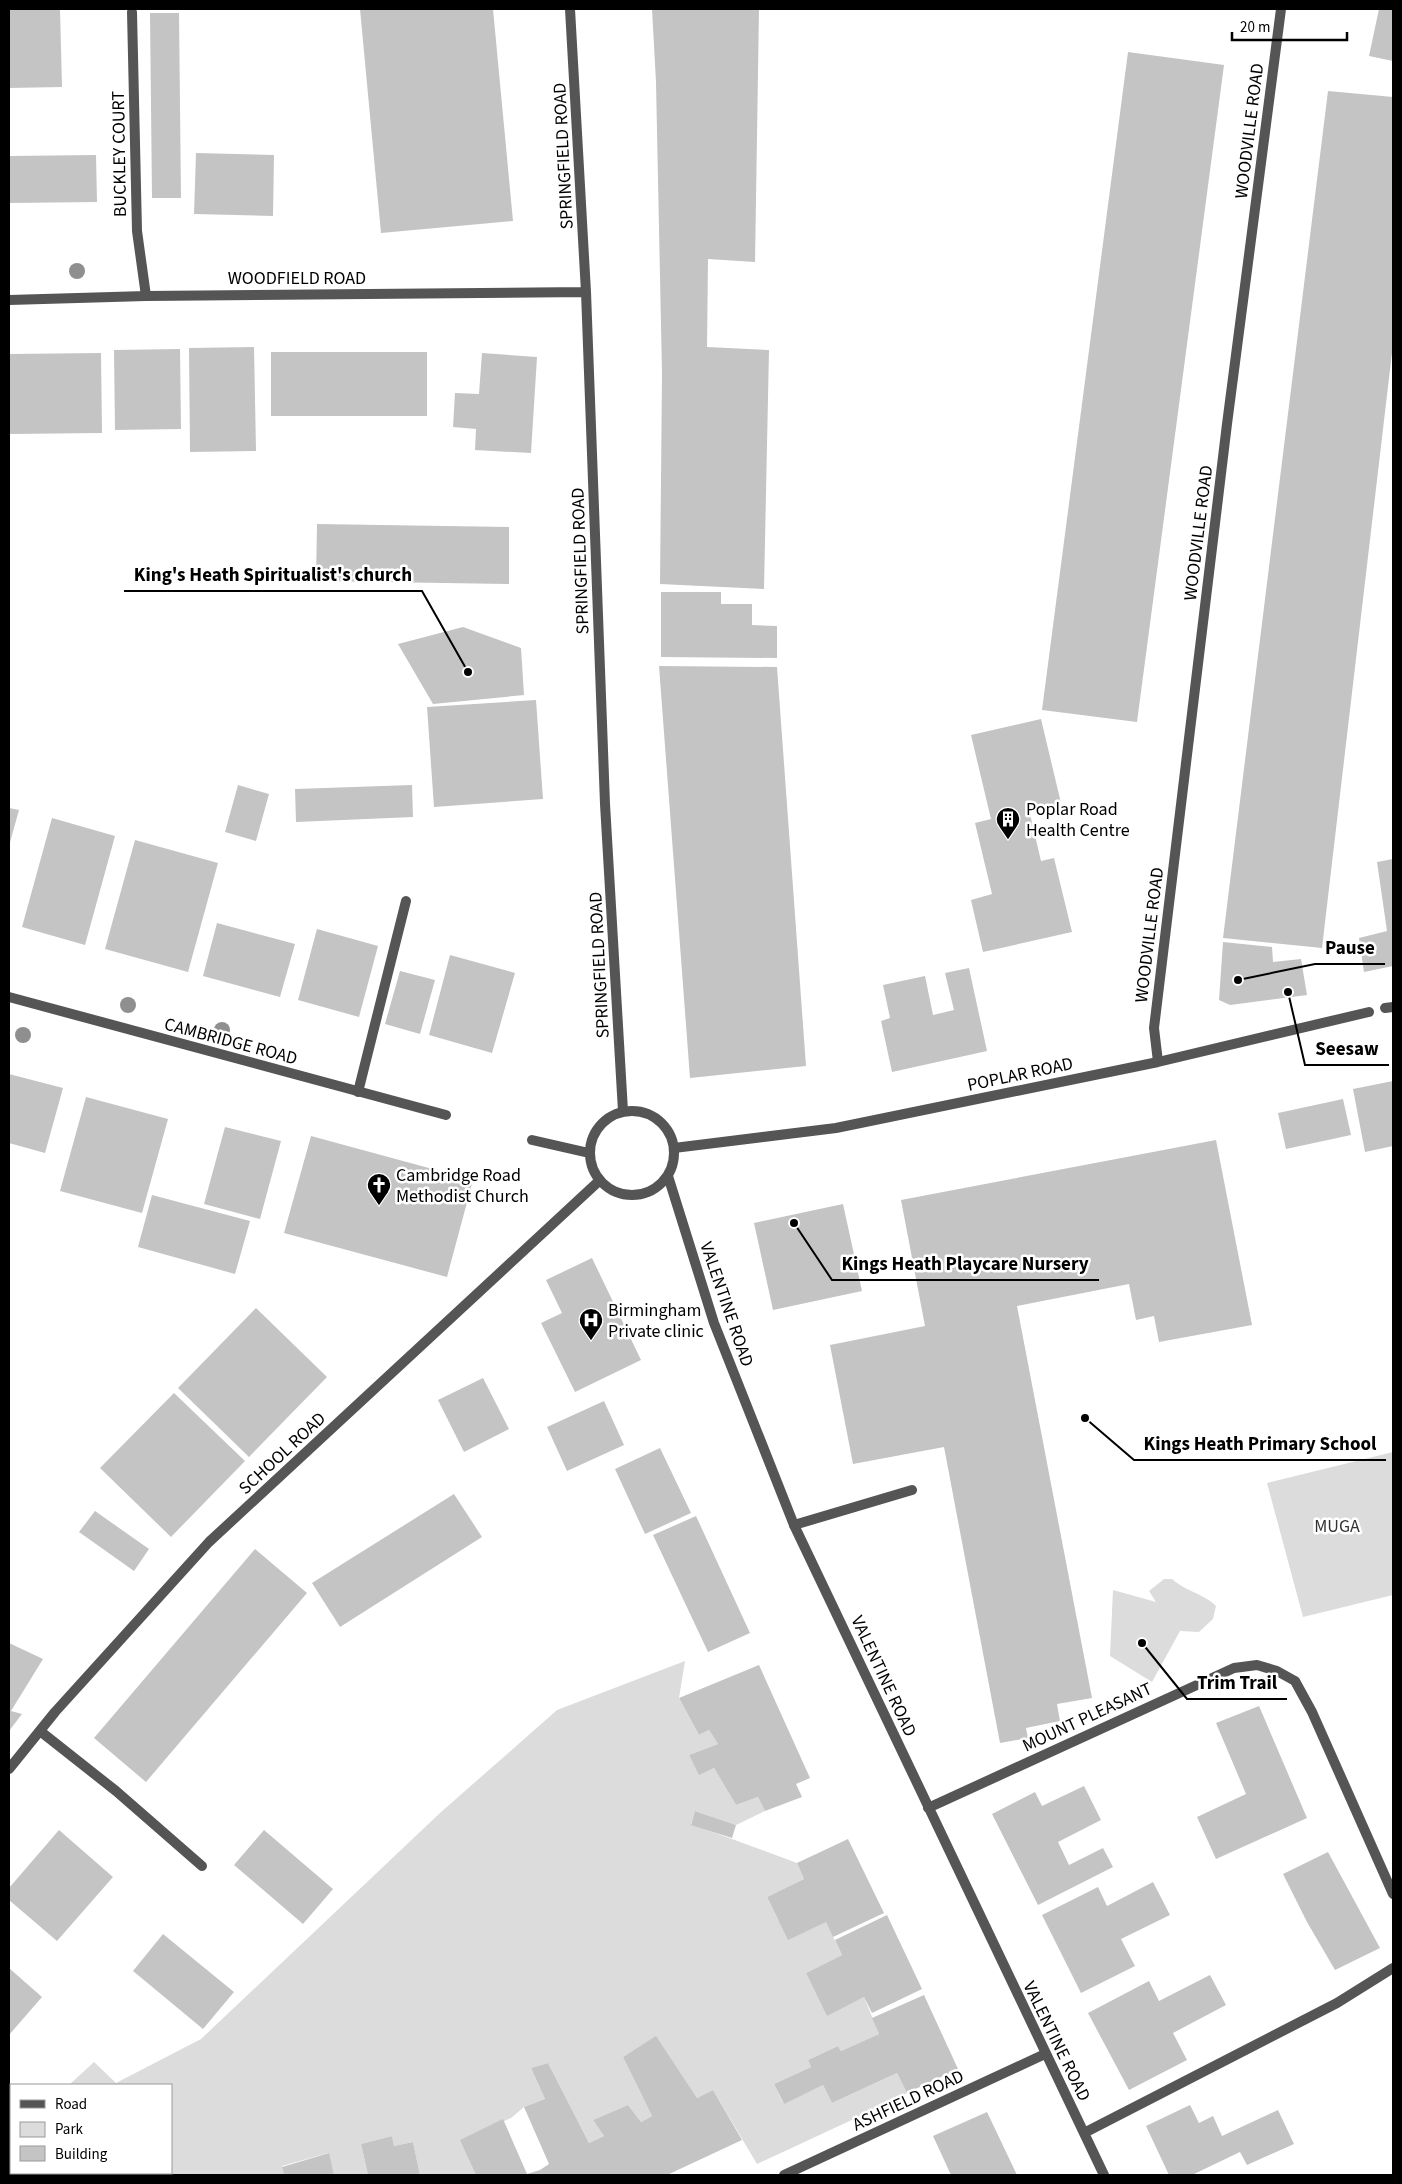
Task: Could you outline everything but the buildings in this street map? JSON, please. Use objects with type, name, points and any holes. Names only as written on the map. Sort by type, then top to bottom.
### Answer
[{"type":"street","name":"SPRINGFIELD ROAD","points":[[570,9],[586,292],[605,804],[623,1111]]},
{"type":"street","name":"WOODVILLE ROAD","points":[[1158,1062],[1154,1028],[1226,434],[1281,9]]},
{"type":"street","name":"BUCKLEY COURT","points":[[132,12],[137,231],[146,296]]},
{"type":"street","name":"WOODFIELD ROAD","points":[[9,300],[146,296],[586,292]]},
{"type":"street","points":[[358,1092],[406,901]]},
{"type":"street","name":"CAMBRIDGE ROAD","points":[[9,997],[446,1115]]},
{"type":"street","name":"POPLAR ROAD","points":[[674,1148],[836,1128],[1158,1062],[1369,1012]]},
{"type":"street","points":[[623,1111],[641,1111],[657,1118],[669,1131],[674,1148],[673,1162],[668,1176],[654,1190],[635,1196],[615,1192],[598,1181],[589,1153],[593,1134],[605,1119],[623,1111]]},
{"type":"street","points":[[532,1140],[589,1153]]},
{"type":"street","name":"VALENTINE ROAD","points":[[668,1176],[714,1323],[794,1525],[1104,2175]]},
{"type":"street","name":"SCHOOL ROAD","points":[[9,1769],[40,1731],[209,1542],[598,1181]]},
{"type":"street","points":[[794,1525],[912,1490]]},
{"type":"street","name":"MOUNT PLEASANT","points":[[928,1808],[1234,1668],[1257,1665],[1295,1681],[1312,1712],[1393,1894]]},
{"type":"street","points":[[40,1731],[116,1791],[202,1866]]},
{"type":"street","points":[[1084,2133],[1337,2003],[1393,1968]]},
{"type":"street","name":"ASHFIELD ROAD","points":[[784,2175],[1045,2054]]},
{"type":"green space","name":"MUGA","points":[[1393,1452],[1393,1595],[1303,1617],[1267,1483]]},
{"type":"green space","points":[[1164,1579],[1172,1579],[1216,1606],[1213,1619],[1199,1632],[1180,1631],[1152,1682],[1110,1656],[1113,1590],[1156,1602],[1149,1591]]},
{"type":"green space","points":[[685,1661],[679,1698],[699,1735],[709,1730],[718,1744],[689,1755],[699,1774],[714,1768],[736,1805],[758,1797],[765,1811],[736,1825],[695,1811],[691,1824],[797,1863],[804,1879],[767,1897],[778,1920],[826,1922],[842,1955],[806,1973],[827,2015],[864,1997],[879,2034],[841,2051],[838,2046],[808,2060],[811,2067],[774,2084],[783,2103],[823,2085],[832,2103],[897,2073],[907,2093],[757,2164],[713,2090],[697,2098],[656,2037],[623,2057],[652,2116],[641,2122],[628,2105],[593,2120],[604,2136],[589,2143],[548,2063],[531,2068],[545,2099],[524,2107],[511,2118],[461,2140],[476,2175],[420,2175],[413,2142],[394,2146],[392,2136],[361,2144],[368,2175],[334,2175],[328,2153],[282,2166],[284,2175],[23,2175],[172,2174],[172,2084],[70,2084],[94,2062],[116,2083],[201,2039],[440,1813],[557,1710]]},
{"type":"place","name":"King's Heath Spiritualist's church","points":[[468,672]]},
{"type":"place","name":"Poplar Road Health Centre","points":[[1008,840]]},
{"type":"place","name":"Pause","points":[[1238,980]]},
{"type":"place","name":"Seesaw","points":[[1288,992]]},
{"type":"place","name":"Cambridge Road Methodist Church","points":[[379,1206]]},
{"type":"place","name":"Kings Heath Playcare Nursery","points":[[794,1223]]},
{"type":"place","name":"Birmingham Private clinic","points":[[591,1341]]},
{"type":"place","name":"Kings Heath Primary School","points":[[1085,1418]]},
{"type":"place","name":"Trim Trail","points":[[1142,1643]]}]
